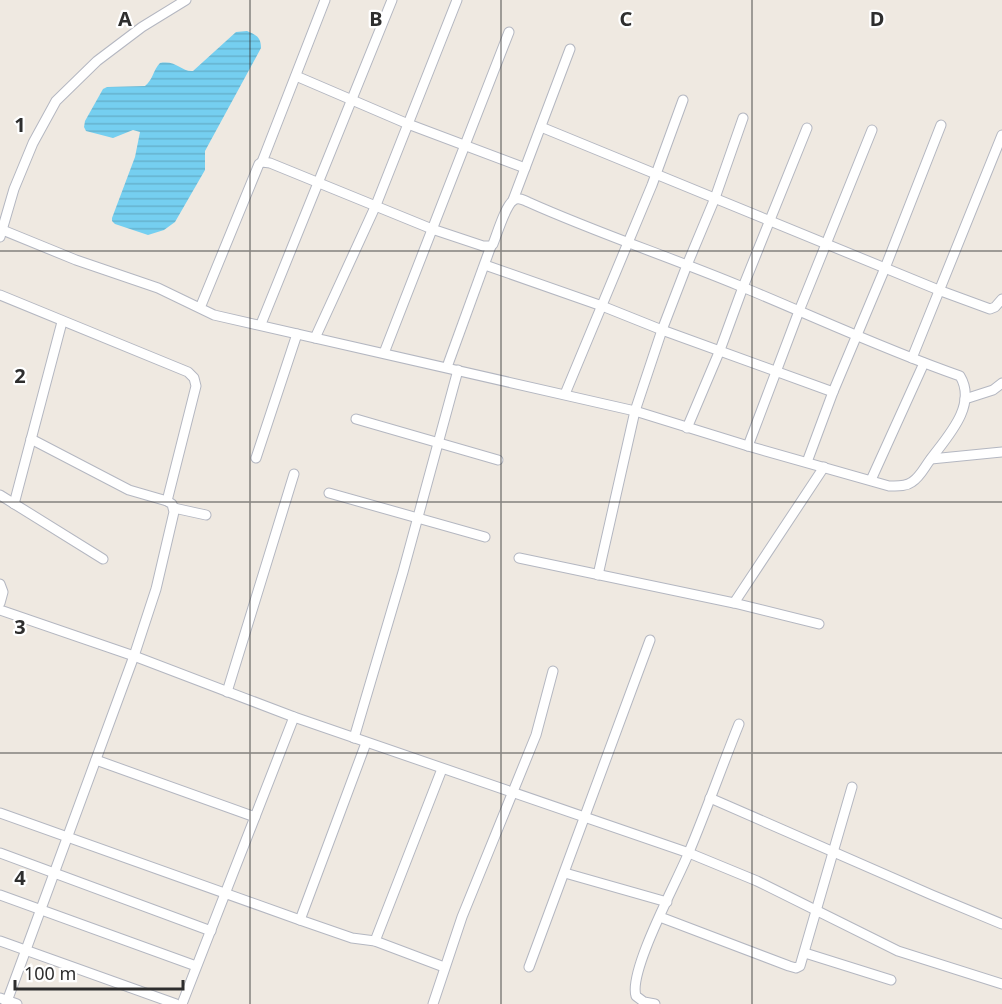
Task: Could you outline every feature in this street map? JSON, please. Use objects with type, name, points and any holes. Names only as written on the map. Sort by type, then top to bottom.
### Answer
[{"type":"street","points":[[186,0],[142,27],[97,61],[56,101],[33,143],[14,189],[1,232],[158,288],[214,315],[635,411],[889,486],[911,484],[949,437],[962,412],[965,399],[960,376],[518,198],[513,200]]},
{"type":"street","points":[[200,308],[259,164],[262,162],[325,0]]},
{"type":"street","points":[[261,324],[392,0]]},
{"type":"street","points":[[315,338],[375,205],[457,0]]},
{"type":"street","points":[[384,353],[509,32]]},
{"type":"street","points":[[447,367],[491,246],[513,200],[570,49]]},
{"type":"street","points":[[296,76],[352,98],[408,124],[525,168]]},
{"type":"street","points":[[565,394],[628,243],[683,100]]},
{"type":"street","points":[[598,575],[635,411],[662,330],[715,198],[743,118]]},
{"type":"street","points":[[807,462],[941,125]]},
{"type":"street","points":[[541,127],[656,172],[940,291],[990,309],[1002,299]]},
{"type":"street","points":[[687,428],[807,128]]},
{"type":"street","points":[[748,446],[799,311],[872,130]]},
{"type":"street","points":[[912,358],[1002,135]]},
{"type":"street","points":[[262,162],[320,182],[432,229],[483,246],[491,246]]},
{"type":"street","points":[[485,265],[833,392]]},
{"type":"street","points":[[0,295],[188,372],[194,378],[195,386],[156,589],[134,656],[8,1002]]},
{"type":"street","points":[[14,504],[62,322]]},
{"type":"street","points":[[256,458],[297,334]]},
{"type":"street","points":[[871,480],[924,363]]},
{"type":"street","points":[[354,738],[458,370]]},
{"type":"street","points":[[965,399],[993,390],[1002,383]]},
{"type":"street","points":[[356,419],[498,460]]},
{"type":"street","points":[[31,439],[129,490],[206,515]]},
{"type":"street","points":[[930,459],[1002,452]]},
{"type":"street","points":[[734,603],[824,466]]},
{"type":"street","points":[[227,692],[294,474]]},
{"type":"street","points":[[329,493],[485,537]]},
{"type":"street","points":[[0,495],[103,559]]},
{"type":"street","points":[[519,558],[734,603],[819,624]]},
{"type":"street","points":[[0,584],[3,592],[0,603]]},
{"type":"street","points":[[0,610],[134,656],[294,717],[689,853],[757,881],[898,951],[1002,984]]},
{"type":"street","points":[[529,967],[650,640]]},
{"type":"street","points":[[433,1004],[444,967],[536,735],[553,671]]},
{"type":"street","points":[[182,1004],[294,717]]},
{"type":"street","points":[[655,1004],[644,1002],[636,996],[634,991],[646,949],[689,853],[739,724]]},
{"type":"street","points":[[300,920],[366,742]]},
{"type":"street","points":[[96,760],[255,818]]},
{"type":"street","points":[[375,941],[442,769]]},
{"type":"street","points":[[660,917],[796,968],[800,966],[852,788]]},
{"type":"street","points":[[710,798],[932,896],[1002,924]]},
{"type":"street","points":[[0,813],[227,892],[300,920],[352,938],[375,941],[444,967]]},
{"type":"street","points":[[0,853],[211,931]]},
{"type":"street","points":[[565,873],[667,902]]},
{"type":"street","points":[[0,895],[196,966]]},
{"type":"street","points":[[0,941],[176,1004]]},
{"type":"street","points":[[805,953],[891,980]]},
{"type":"water","points":[[247,31],[258,37],[261,48],[205,151],[205,170],[175,222],[164,230],[148,235],[115,224],[112,218],[135,157],[140,132],[133,130],[113,138],[86,131],[85,121],[103,89],[145,86],[160,63],[171,63],[193,71],[236,32]]}]
